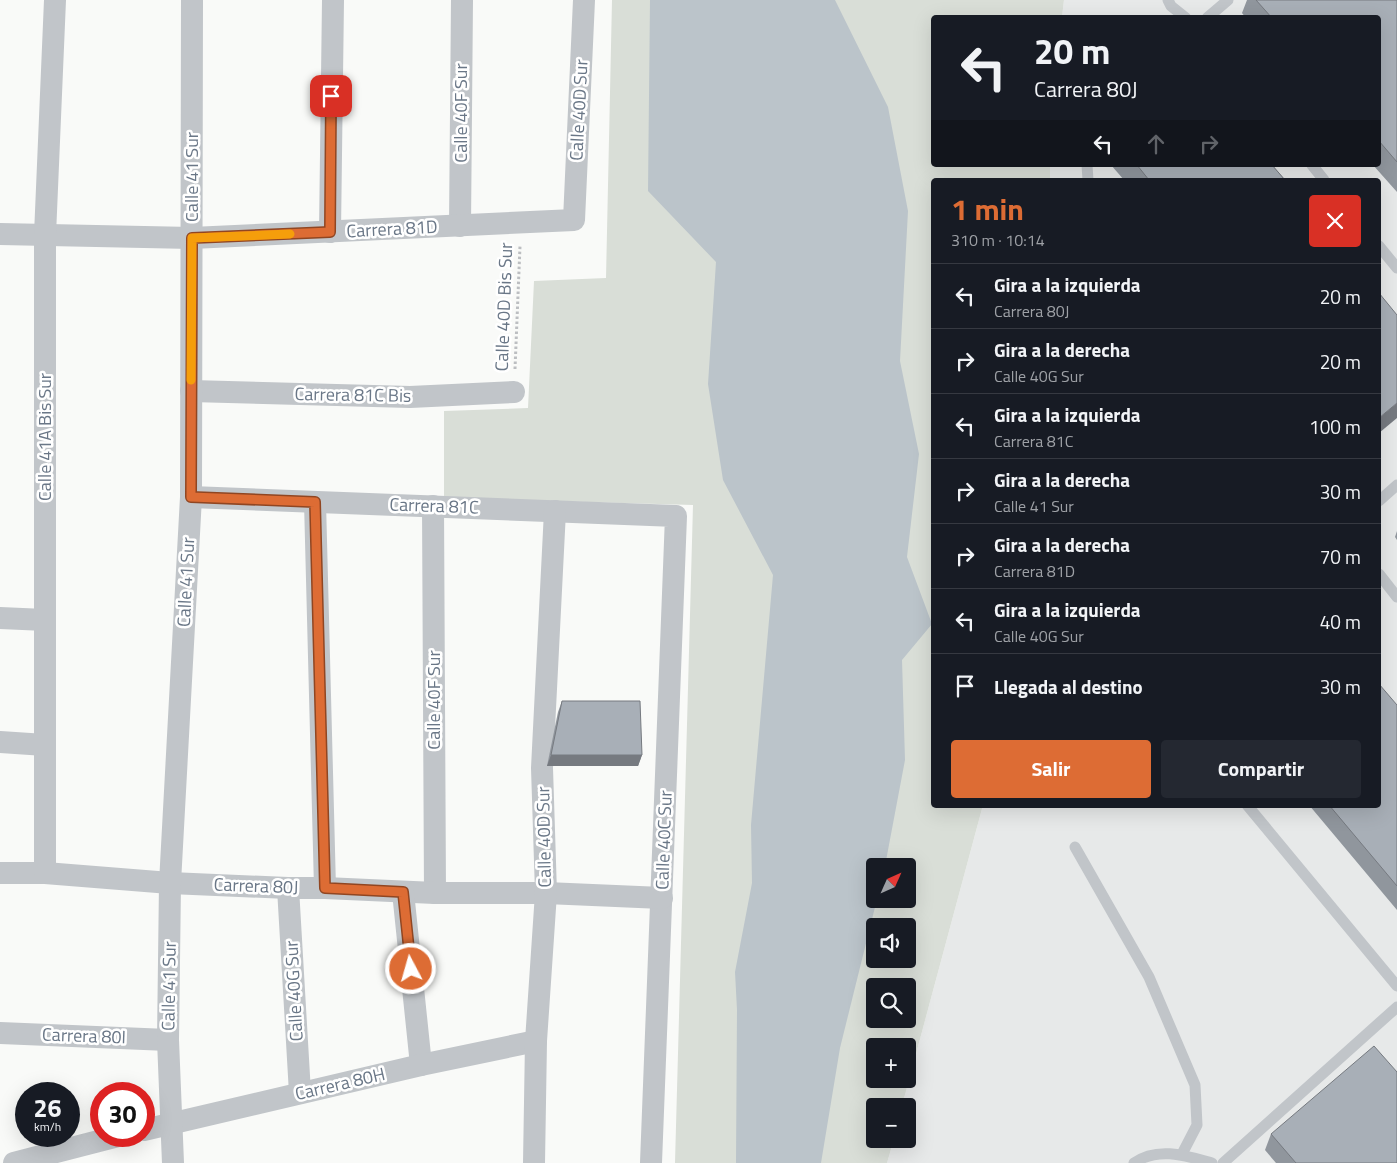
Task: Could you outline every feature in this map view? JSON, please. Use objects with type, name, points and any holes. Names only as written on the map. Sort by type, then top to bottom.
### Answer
[{"type":"street","name":"Calle 41A Bis Sur","points":[[45,874],[45,235],[55,0]]},
{"type":"street","name":"Calle 41 Sur","points":[[173,1163],[168,1040],[170,883],[191,497],[192,0]]},
{"type":"street","points":[[330,232],[333,0]]},
{"type":"street","name":"Calle 40F Sur","points":[[460,226],[462,0]]},
{"type":"street","name":"Calle 40D Sur","points":[[574,220],[584,0]]},
{"type":"street","name":"Carrera 81D","points":[[0,234],[192,238],[574,220]]},
{"type":"street","name":"Carrera 81C Bis","points":[[191,391],[410,397],[514,392]]},
{"type":"street","name":"Carrera 81C","points":[[191,497],[676,516]]},
{"type":"street","points":[[315,502],[325,888]]},
{"type":"street","name":"Calle 40F Sur","points":[[433,506],[435,893]]},
{"type":"street","name":"Calle 40D Sur","points":[[534,1163],[536,1041],[546,894],[542,768],[555,511]]},
{"type":"street","name":"Calle 40C Sur","points":[[651,1163],[676,516]]},
{"type":"street","points":[[0,618],[45,620]]},
{"type":"street","points":[[0,742],[45,745]]},
{"type":"street","name":"Carrera 80J","points":[[0,873],[288,888],[662,898]]},
{"type":"street","name":"Calle 40G Sur","points":[[288,888],[300,1093]]},
{"type":"street","points":[[403,892],[421,1065]]},
{"type":"street","name":"Carrera 80I","points":[[0,1033],[168,1040]]},
{"type":"street","name":"Carrera 80H","points":[[155,1127],[421,1065],[536,1041]]},
{"type":"street","points":[[14,1163],[90,1143]]},
{"type":"lane","points":[[1168,0],[1171,6],[1182,15]]},
{"type":"lane","points":[[1210,15],[1228,0]]},
{"type":"lane","points":[[1314,167],[1322,178]]},
{"type":"lane","points":[[1381,248],[1397,268]]},
{"type":"lane","points":[[1381,499],[1397,485]]},
{"type":"lane","points":[[1381,577],[1397,597]]},
{"type":"lane","points":[[1249,808],[1397,986]]},
{"type":"lane","points":[[1075,847],[1149,977],[1196,1085],[1197,1125],[1182,1154]]},
{"type":"lane","points":[[1223,1163],[1397,1008]]},
{"type":"lane","points":[[1134,1163],[1139,1159],[1158,1153],[1182,1154],[1212,1163]]},
{"type":"path","name":"Calle 40D Bis Sur","points":[[514,392],[521,223]]},
{"type":"shaded area","points":[[612,0],[1064,0],[1062,15],[931,15],[931,167],[1050,167],[1050,178],[931,178],[931,808],[982,808],[916,1054],[916,1038],[866,1038],[866,1088],[907,1088],[904,1098],[866,1098],[866,1148],[891,1148],[887,1163],[675,1163],[693,505],[444,498],[444,411],[528,408],[534,281],[606,278]]},
{"type":"shaded area","points":[[650,0],[835,0],[888,107],[908,211],[900,361],[919,454],[907,557],[931,625],[902,660],[905,760],[887,858],[866,858],[866,908],[875,908],[872,918],[866,918],[866,943],[840,1048],[821,1163],[736,1163],[737,1010],[735,972],[752,883],[751,825],[773,575],[723,480],[708,384],[716,262],[648,191]]},
{"type":"shaded area","points":[[1064,0],[1397,0],[1397,1163],[887,1163],[891,1148],[916,1148],[916,1098],[904,1098],[907,1088],[916,1088],[916,1054],[982,808],[1381,808],[1381,178],[1050,178],[1050,167],[1381,167],[1381,15],[1062,15]]},
{"type":"building","points":[[1256,0],[1397,0],[1397,162],[1381,143],[1381,15],[1269,15]]},
{"type":"building","points":[[1139,167],[1274,167],[1283,178],[1147,178]]},
{"type":"building","points":[[1381,295],[1397,315],[1397,403],[1381,416]]},
{"type":"building","points":[[1381,686],[1397,705],[1397,886],[1332,808],[1381,808]]},
{"type":"building","points":[[562,701],[640,701],[642,755],[551,755]]},
{"type":"building","points":[[1374,1046],[1397,1072],[1397,1163],[1296,1163],[1271,1134]]},
{"type":"slow traffic","points":[[191,380],[192,238],[290,234]]},
{"type":"route","points":[[331,96],[330,232],[192,238],[191,497],[315,502],[325,888],[403,892],[411,969]]}]
